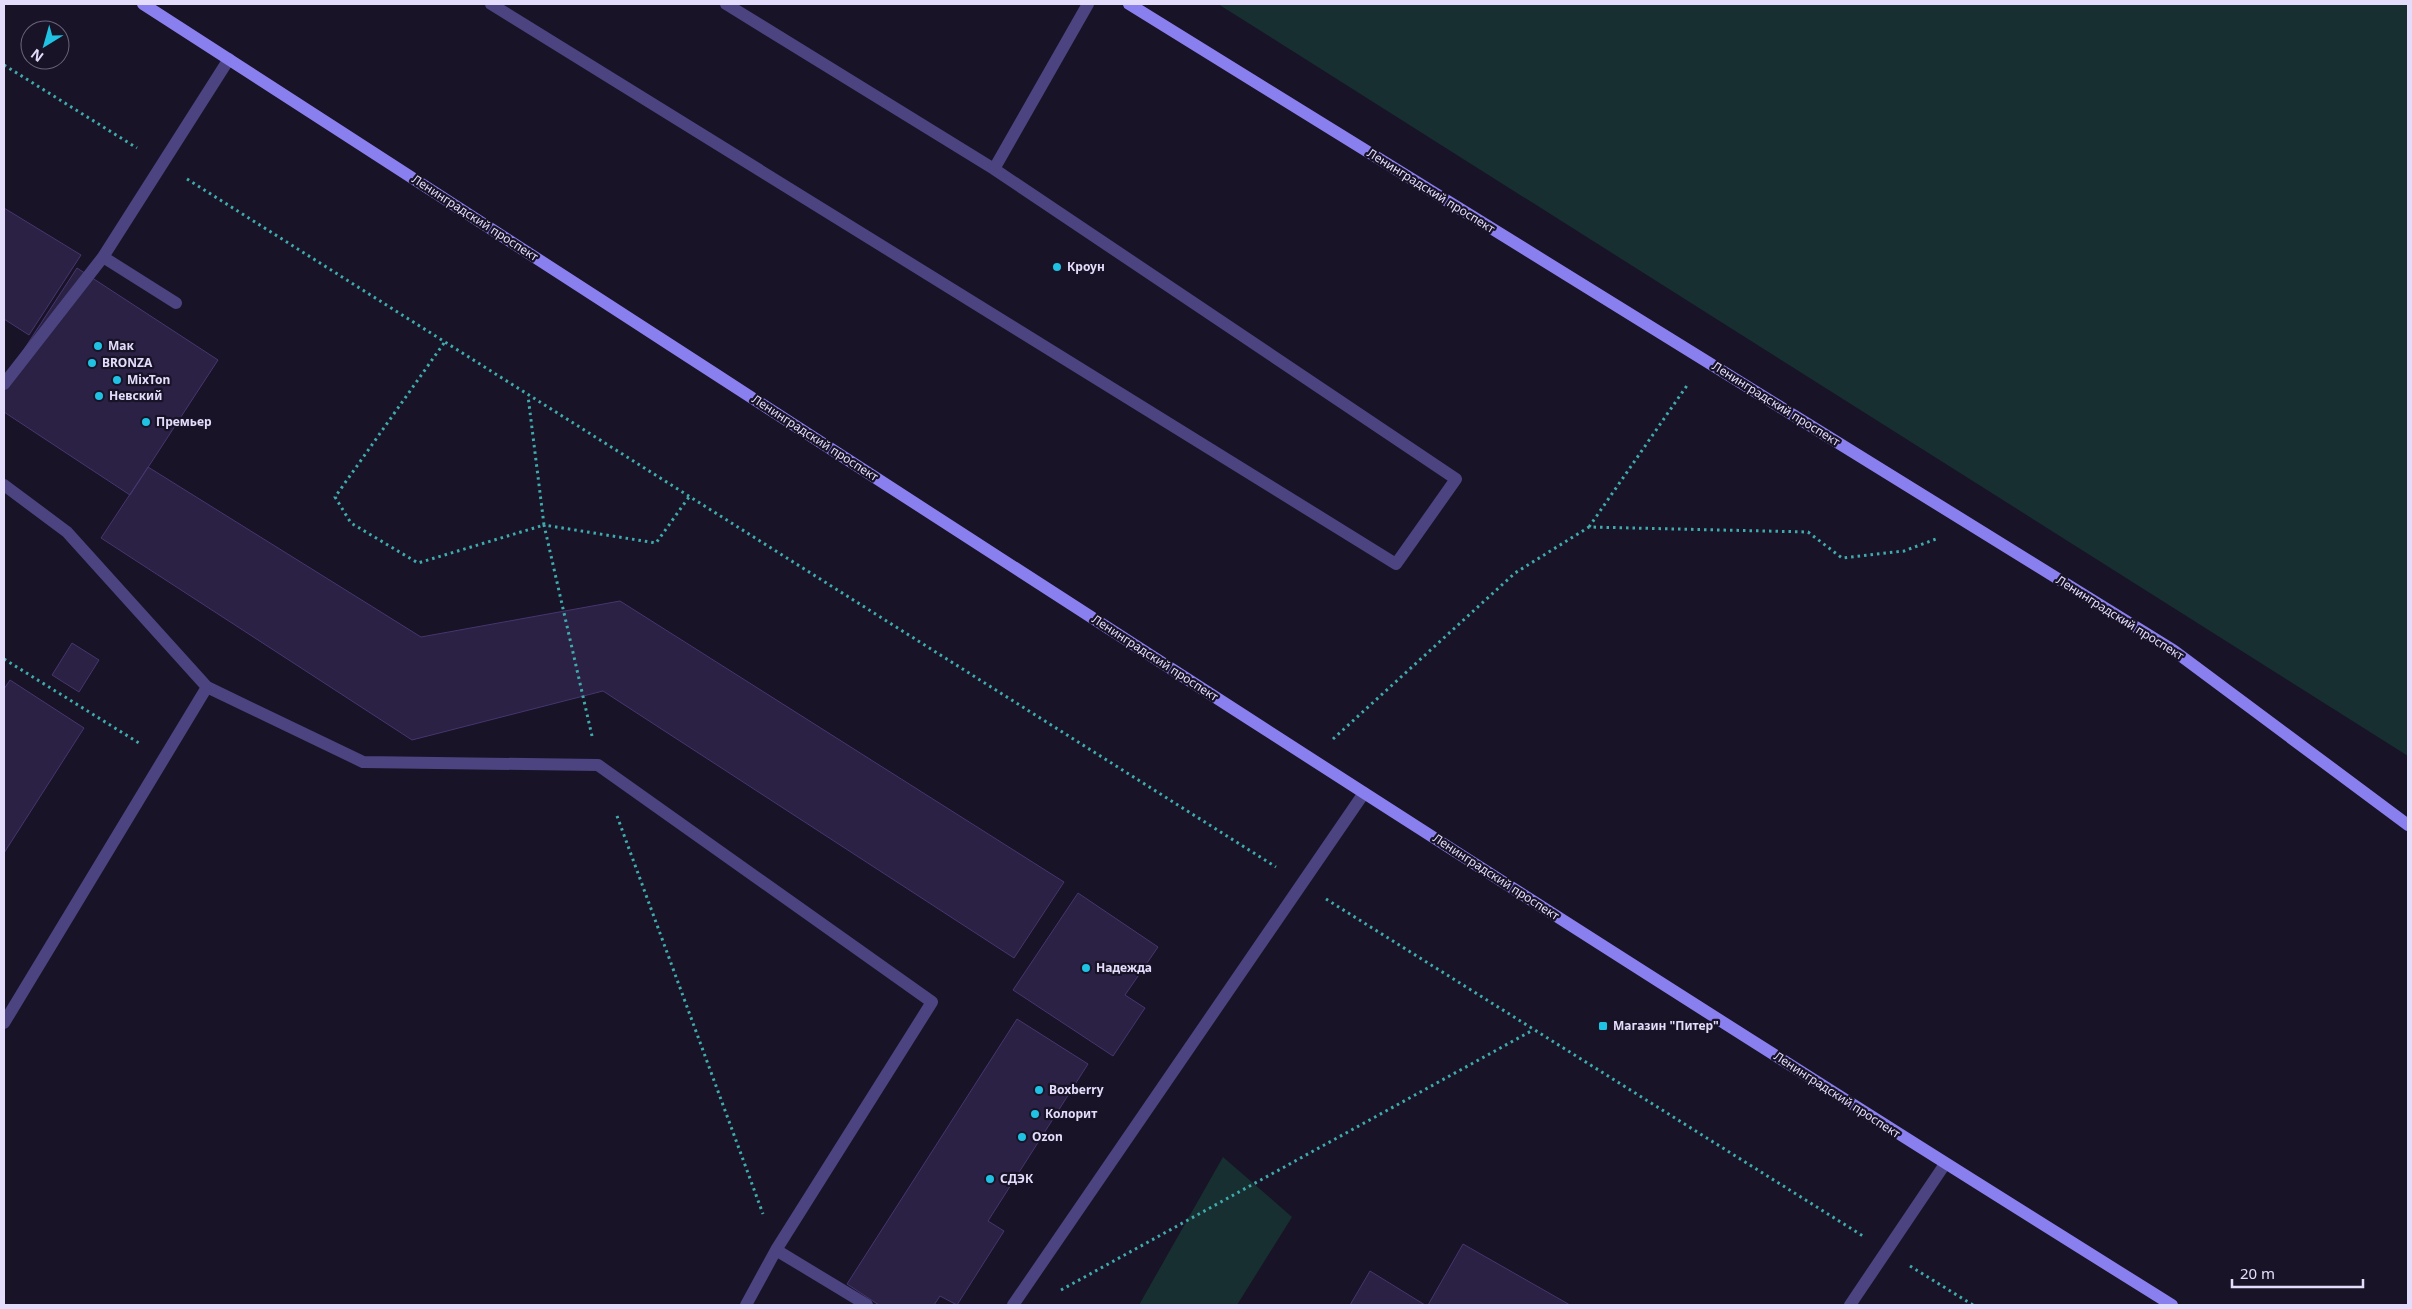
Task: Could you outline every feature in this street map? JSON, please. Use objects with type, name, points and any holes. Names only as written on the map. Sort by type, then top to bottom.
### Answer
[{"type":"main road","name":"Ленинградский проспект","points":[[143,4],[1310,759],[1945,1164],[2172,1305]]},
{"type":"main road","name":"Ленинградский проспект","points":[[1130,4],[2173,650],[2408,825]]},
{"type":"lane","points":[[491,4],[1396,564],[1456,479],[994,169],[726,4]]},
{"type":"lane","points":[[994,169],[1088,4]]},
{"type":"lane","points":[[4,384],[103,257],[229,60]]},
{"type":"lane","points":[[103,257],[176,303]]},
{"type":"lane","points":[[4,485],[67,532],[207,687],[362,762],[598,765],[932,1002],[776,1250],[746,1305]]},
{"type":"lane","points":[[4,1023],[207,687]]},
{"type":"lane","points":[[1013,1305],[1364,793]]},
{"type":"lane","points":[[1850,1305],[1945,1164]]},
{"type":"lane","points":[[776,1250],[867,1305]]},
{"type":"path","points":[[4,65],[1533,1030],[1973,1305]]},
{"type":"path","points":[[444,343],[335,497],[350,523],[418,563],[544,525],[528,396]]},
{"type":"path","points":[[1310,759],[1515,573],[1589,527],[1704,360]]},
{"type":"path","points":[[1589,527],[1808,532],[1842,558],[1904,551],[1941,537],[1967,522]]},
{"type":"path","points":[[4,659],[163,758]]},
{"type":"path","points":[[1059,1291],[1533,1030]]},
{"type":"green space","points":[[1218,4],[2408,4],[2408,756]]},
{"type":"green space","points":[[1223,1157],[1292,1217],[1237,1305],[1139,1305]]},
{"type":"building","points":[[4,208],[81,255],[29,335],[4,319]]},
{"type":"building","name":"Невский","points":[[77,268],[218,360],[130,495],[4,412],[4,380]]},
{"type":"building","points":[[148,467],[421,637],[620,601],[1064,882],[1014,958],[603,691],[412,740],[101,538]]},
{"type":"building","points":[[72,643],[99,660],[79,692],[52,675]]},
{"type":"building","points":[[10,680],[84,728],[4,853],[4,689]]},
{"type":"building","name":"Надежда","points":[[1078,893],[1158,947],[1125,995],[1145,1008],[1113,1056],[1013,990]]},
{"type":"building","points":[[1017,1019],[1088,1064],[988,1221],[1004,1231],[957,1305],[940,1296],[934,1305],[879,1305],[847,1284]]},
{"type":"building","points":[[1463,1244],[1570,1305],[1428,1305]]},
{"type":"building","points":[[1370,1271],[1425,1305],[1350,1305]]},
{"type":"place","name":"Кроун","points":[[1057,267]]},
{"type":"place","name":"Мак","points":[[98,346]]},
{"type":"place","name":"BRONZA","points":[[92,363]]},
{"type":"place","name":"MixTon","points":[[117,380]]},
{"type":"place","name":"Невский","points":[[99,396]]},
{"type":"place","name":"Премьер","points":[[146,422]]},
{"type":"place","name":"Надежда","points":[[1086,968]]},
{"type":"place","name":"Магазин \"Питер\"","points":[[1603,1026]]},
{"type":"place","name":"Boxberry","points":[[1039,1090]]},
{"type":"place","name":"Колорит","points":[[1035,1114]]},
{"type":"place","name":"Ozon","points":[[1022,1137]]},
{"type":"place","name":"СДЭК","points":[[990,1179]]}]
